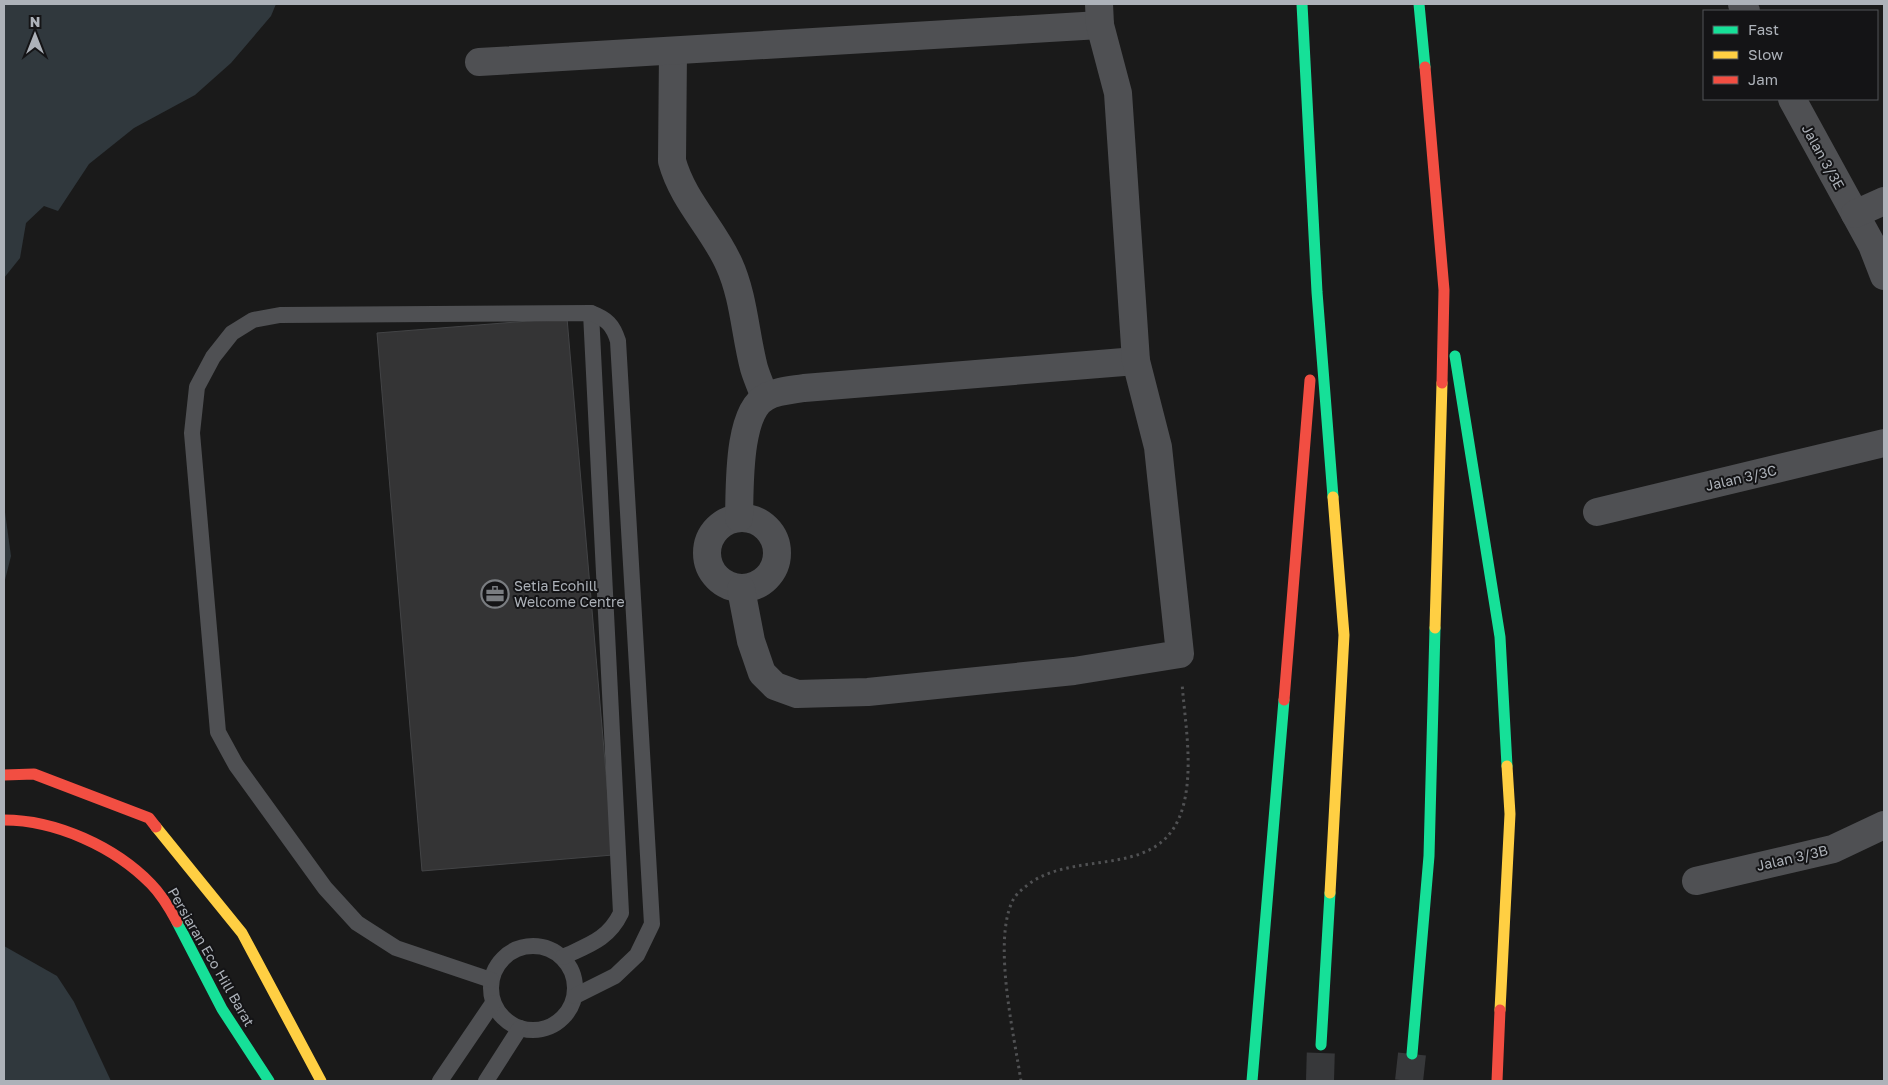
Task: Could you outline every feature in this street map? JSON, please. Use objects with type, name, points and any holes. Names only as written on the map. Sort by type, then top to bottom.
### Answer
[{"type":"street","points":[[1302,4],[1317,292],[1344,635],[1321,1045]]},
{"type":"street","points":[[1419,4],[1444,290],[1500,637],[1510,814],[1497,1081]]},
{"type":"street","points":[[479,62],[673,51],[1099,14],[1118,93],[1136,361],[1158,447],[1180,654],[1074,671],[868,692],[797,694],[775,686],[762,673],[752,641],[741,589]]},
{"type":"street","points":[[673,51],[672,161],[676,176],[686,195],[728,262],[738,284],[755,368],[765,397]]},
{"type":"street","name":"Jalan 3/3E","points":[[1793,100],[1872,245],[1884,276]]},
{"type":"street","points":[[1855,214],[1884,201]]},
{"type":"street","points":[[1412,1054],[1429,856],[1444,290]]},
{"type":"street","points":[[1252,1081],[1317,292]]},
{"type":"street","points":[[739,518],[741,459],[745,434],[750,417],[765,397],[804,388],[955,374],[1136,361]]},
{"type":"street","name":"Jalan 3/3C","points":[[1597,512],[1884,443]]},
{"type":"street","points":[[739,518],[756,520],[766,527],[774,537],[778,548],[777,561],[772,572],[764,581],[753,587],[741,589],[728,586],[718,579],[710,570],[706,558],[707,545],[712,534],[720,525],[739,518]]},
{"type":"street","name":"Persiaran Eco Hill Barat","points":[[4,775],[34,774],[149,818],[242,932],[321,1081]]},
{"type":"street","name":"Persiaran Eco Hill Barat","points":[[4,820],[30,821],[79,837],[125,864],[152,885],[174,916],[245,1048],[268,1081]]},
{"type":"street","name":"Jalan 3/3B","points":[[1696,881],[1833,849],[1884,825]]},
{"type":"lane","points":[[563,957],[605,936],[614,928],[621,913],[591,313]]},
{"type":"lane","points":[[491,980],[396,948],[357,923],[325,888],[236,766],[218,732],[192,434],[197,386],[214,357],[232,334],[253,320],[280,315],[591,313],[604,318],[613,326],[618,341],[652,924],[638,955],[615,976],[575,996]]},
{"type":"lane","points":[[526,946],[540,946],[552,950],[563,957],[572,969],[576,982],[575,996],[570,1010],[561,1020],[548,1027],[534,1030],[520,1028],[508,1022],[493,1003],[491,980],[496,968],[504,957],[514,950],[526,946]]},
{"type":"lane","points":[[440,1081],[493,1003]]},
{"type":"lane","points":[[486,1081],[520,1028]]},
{"type":"path","points":[[1021,1081],[1006,969],[1006,930],[1012,900],[1018,892],[1042,875],[1143,854],[1161,844],[1171,834],[1184,803],[1188,772],[1180,654]]},
{"type":"shaded area","points":[[4,4],[276,4],[271,16],[231,63],[195,95],[134,128],[89,164],[58,211],[44,206],[26,223],[20,258],[4,278]]},
{"type":"shaded area","points":[[4,505],[11,556],[4,584]]},
{"type":"shaded area","points":[[4,946],[57,976],[74,1002],[111,1081],[4,1081]]},
{"type":"building","name":"Setia Ecohill Welcome Centre","points":[[567,318],[613,855],[422,871],[377,333]]},
{"type":"tunnel","points":[[1320,1081],[1321,1045]]},
{"type":"tunnel","points":[[1409,1081],[1412,1054]]},
{"type":"traffic: fast","points":[[1302,4],[1317,292],[1333,497]]},
{"type":"traffic: fast","points":[[1419,4],[1425,67]]},
{"type":"traffic: fast","points":[[1455,356],[1500,637],[1507,766]]},
{"type":"traffic: fast","points":[[1412,1054],[1429,856],[1435,628]]},
{"type":"traffic: fast","points":[[1252,1081],[1284,700]]},
{"type":"traffic: fast","points":[[1321,1045],[1330,893]]},
{"type":"traffic: fast","points":[[177,922],[222,1009],[269,1081]]},
{"type":"traffic: slow","points":[[1435,628],[1442,383]]},
{"type":"traffic: slow","points":[[1330,893],[1344,635],[1333,497]]},
{"type":"traffic: slow","points":[[1500,1010],[1510,814],[1507,766]]},
{"type":"traffic: slow","points":[[156,827],[242,933],[321,1081]]},
{"type":"traffic: jam","points":[[1425,67],[1444,290],[1442,383]]},
{"type":"traffic: jam","points":[[1284,700],[1310,380]]},
{"type":"traffic: jam","points":[[4,775],[34,774],[149,818],[156,827]]},
{"type":"traffic: jam","points":[[4,820],[24,821],[64,830],[102,847],[120,858],[151,884],[169,907],[177,922]]},
{"type":"traffic: jam","points":[[1497,1081],[1500,1010]]},
{"type":"place","name":"Setia Ecohill Welcome Centre","points":[[495,594]]}]
